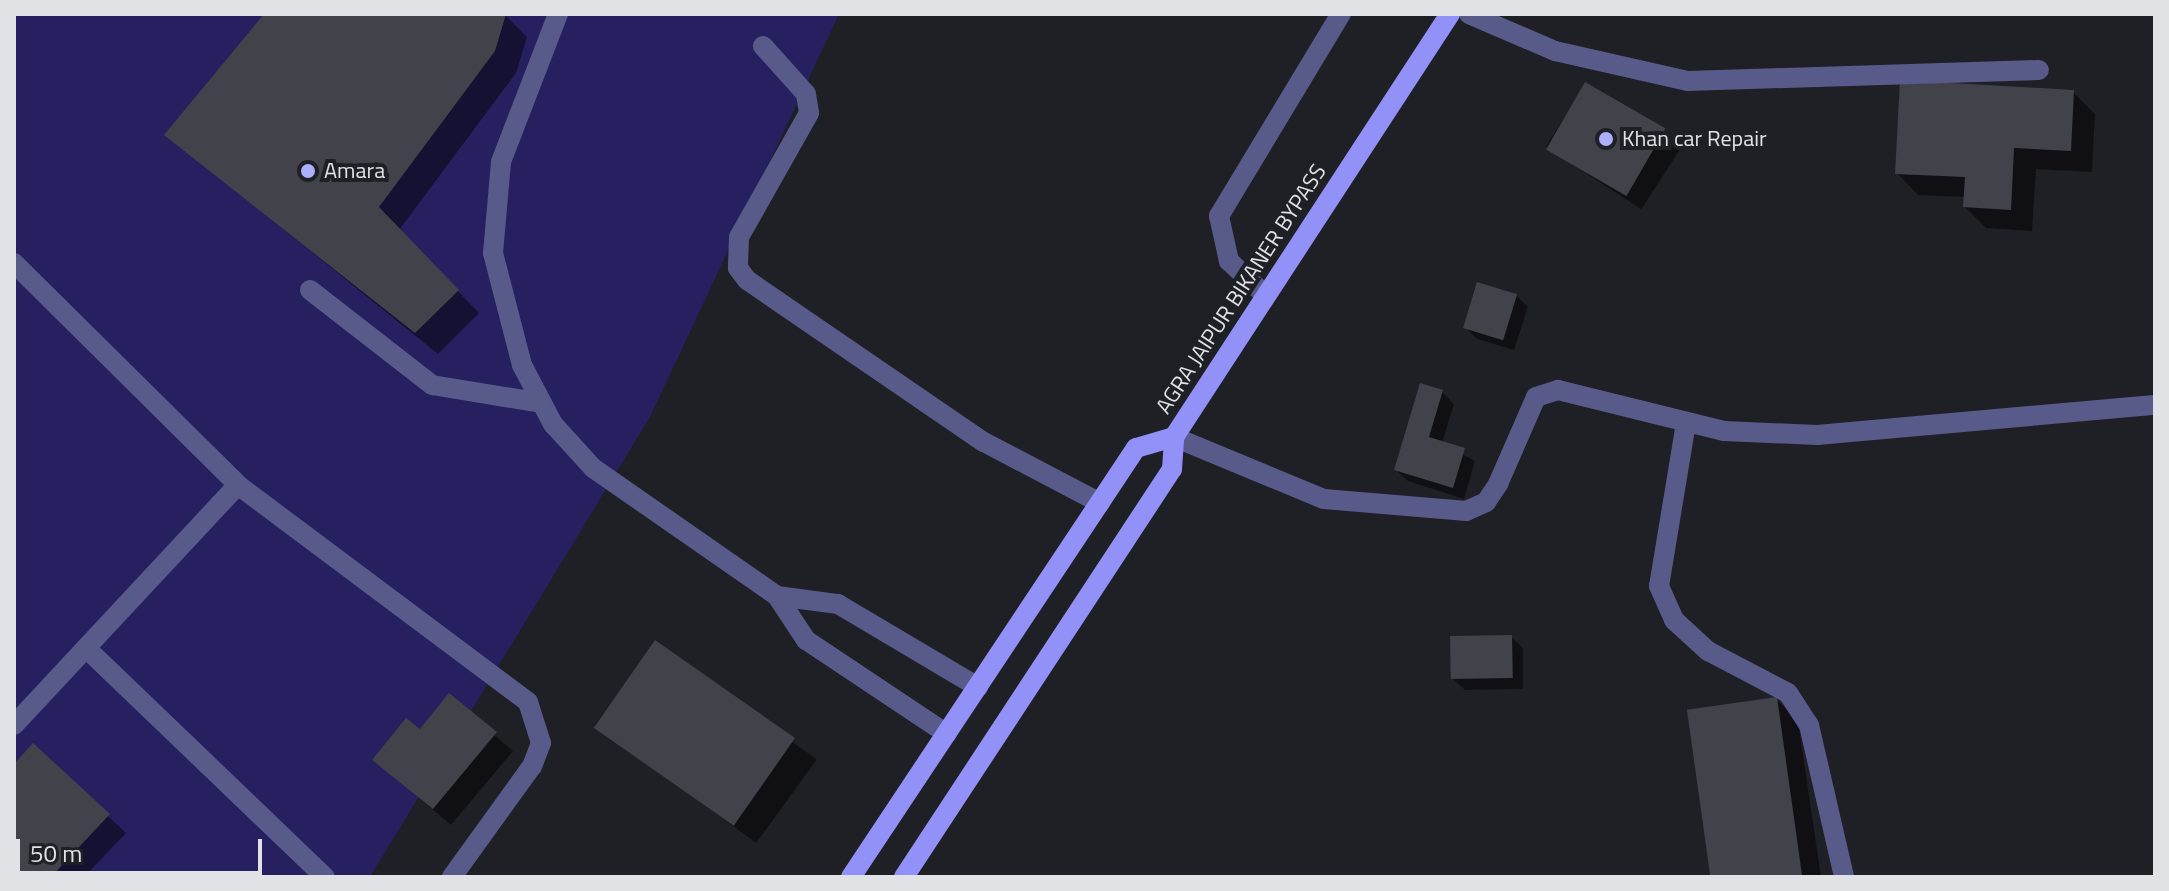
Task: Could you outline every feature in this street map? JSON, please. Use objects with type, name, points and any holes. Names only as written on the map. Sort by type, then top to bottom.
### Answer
[{"type":"main road","name":"AGRA JAIPUR BIKANER BYPASS","points":[[904,877],[1172,469],[1174,437],[1450,14]]},
{"type":"main road","points":[[851,877],[1136,448],[1174,437]]},
{"type":"street","points":[[558,14],[501,162],[493,253],[522,365],[542,403],[593,468],[777,596],[806,640],[947,734]]},
{"type":"street","points":[[1265,295],[1229,261],[1219,216],[1341,14]]},
{"type":"street","points":[[1469,14],[1555,51],[1688,81],[2039,70]]},
{"type":"street","points":[[763,46],[806,94],[809,113],[739,237],[738,268],[747,280],[984,442],[1100,503]]},
{"type":"street","points":[[14,263],[238,485],[528,702],[539,720],[532,766],[452,877]]},
{"type":"street","points":[[310,290],[432,385],[542,403]]},
{"type":"street","points":[[1174,437],[1324,499],[1466,511],[1486,502],[1498,484],[1536,397],[1558,390],[1686,423],[1817,435],[2155,405]]},
{"type":"street","points":[[1686,423],[1659,586],[1674,620],[1708,651],[1788,693],[1809,725],[1844,877]]},
{"type":"street","points":[[14,725],[238,485]]},
{"type":"street","points":[[777,596],[838,604],[978,687]]},
{"type":"street","points":[[86,648],[325,877]]},
{"type":"shaded area","points":[[14,14],[839,14],[650,417],[370,877],[14,877]]},
{"type":"building","name":"Amara","points":[[264,14],[506,14],[495,51],[379,207],[459,290],[415,333],[164,135]]},
{"type":"building","points":[[1900,80],[2074,90],[2071,151],[2014,148],[2011,210],[1963,207],[1965,177],[1895,174]]},
{"type":"building","name":"Khan car Repair","points":[[1585,82],[1666,128],[1627,196],[1546,150]]},
{"type":"building","points":[[1477,282],[1517,294],[1503,340],[1463,328]]},
{"type":"building","points":[[1420,383],[1443,390],[1429,437],[1465,448],[1453,488],[1394,470]]},
{"type":"building","points":[[1512,635],[1513,678],[1451,679],[1450,636]]},
{"type":"building","points":[[655,640],[795,738],[734,826],[594,728]]},
{"type":"building","points":[[449,693],[497,732],[433,809],[372,760],[406,718],[420,729]]},
{"type":"building","points":[[1777,697],[1802,877],[1710,877],[1687,710]]},
{"type":"building","points":[[33,743],[110,814],[51,877],[14,875],[14,764]]},
{"type":"place","name":"Khan car Repair","points":[[1606,139]]},
{"type":"place","name":"Amara","points":[[308,171]]}]
